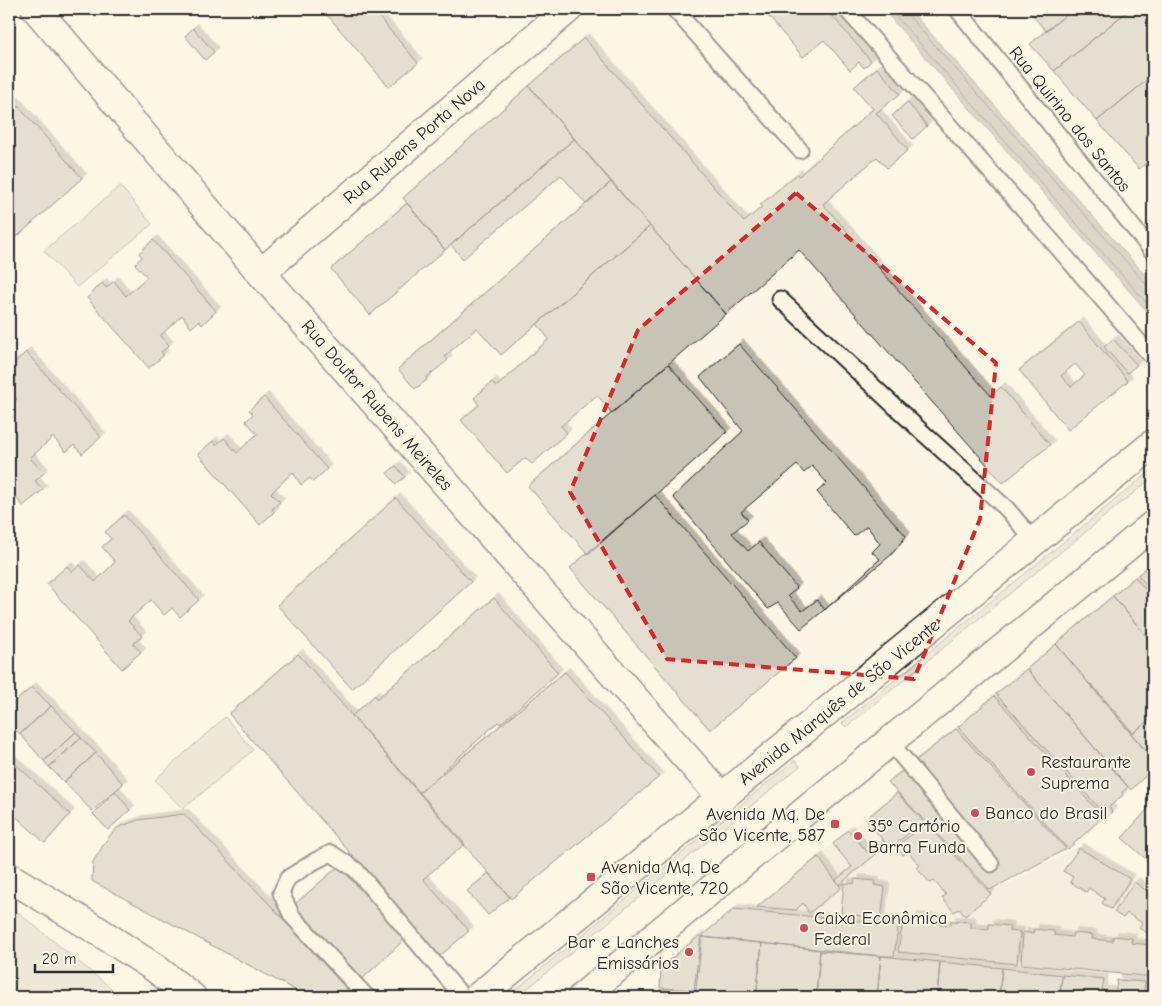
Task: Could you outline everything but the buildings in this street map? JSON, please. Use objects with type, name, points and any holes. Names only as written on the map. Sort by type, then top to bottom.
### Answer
[{"type":"main road","name":"Rua Doutor Rubens Meireles","points":[[36,9],[261,273],[722,798]]},
{"type":"main road","name":"Rua Rubens Porta Nova","points":[[261,273],[568,9]]},
{"type":"main road","name":"Avenida Marquês de São Vicente","points":[[478,997],[1153,444]]},
{"type":"main road","points":[[582,997],[1153,525]]},
{"type":"main road","points":[[9,877],[95,928],[155,968],[192,997]]},
{"type":"lane","points":[[674,9],[800,150]]},
{"type":"lane","points":[[846,9],[1153,358]]},
{"type":"lane","name":"Rua Quirino dos Santos","points":[[958,9],[1153,252]]},
{"type":"lane","points":[[780,299],[1007,509],[1035,542]]},
{"type":"lane","points":[[890,742],[991,864]]},
{"type":"lane","points":[[368,997],[292,916],[281,894],[288,878],[331,853],[356,870],[463,997]]},
{"type":"highlighted area","points":[[796,193],[996,363],[980,519],[914,679],[667,659],[570,492],[638,330]]},
{"type":"shaded area","points":[[120,186],[152,224],[77,287],[44,251]]},
{"type":"shaded area","points":[[1153,469],[1153,477],[846,727],[842,723]]},
{"type":"shaded area","points":[[225,717],[253,750],[183,809],[155,780]]},
{"type":"shaded area","points":[[795,760],[800,766],[517,997],[507,997]]},
{"type":"shaded area","points":[[897,793],[990,893],[1077,847],[1153,895],[1153,977],[898,952],[902,920],[841,913],[757,907]]},
{"type":"shaded area","points":[[9,905],[122,997],[9,997]]},
{"type":"water","points":[[883,9],[909,9],[1153,284],[1153,318],[1078,233]]},
{"type":"place","name":"Restaurante Suprema","points":[[1031,772]]},
{"type":"place","name":"Banco do Brasil","points":[[975,813]]},
{"type":"place","name":"Avenida Mq. De São Vicente, 587","points":[[835,824]]},
{"type":"place","name":"35º Cartório Barra Funda","points":[[858,836]]},
{"type":"place","name":"Avenida Mq. De São Vicente, 720","points":[[591,877]]},
{"type":"place","name":"Caixa Econômica Federal","points":[[804,928]]},
{"type":"place","name":"Bar e Lanches Emissários","points":[[689,952]]}]
